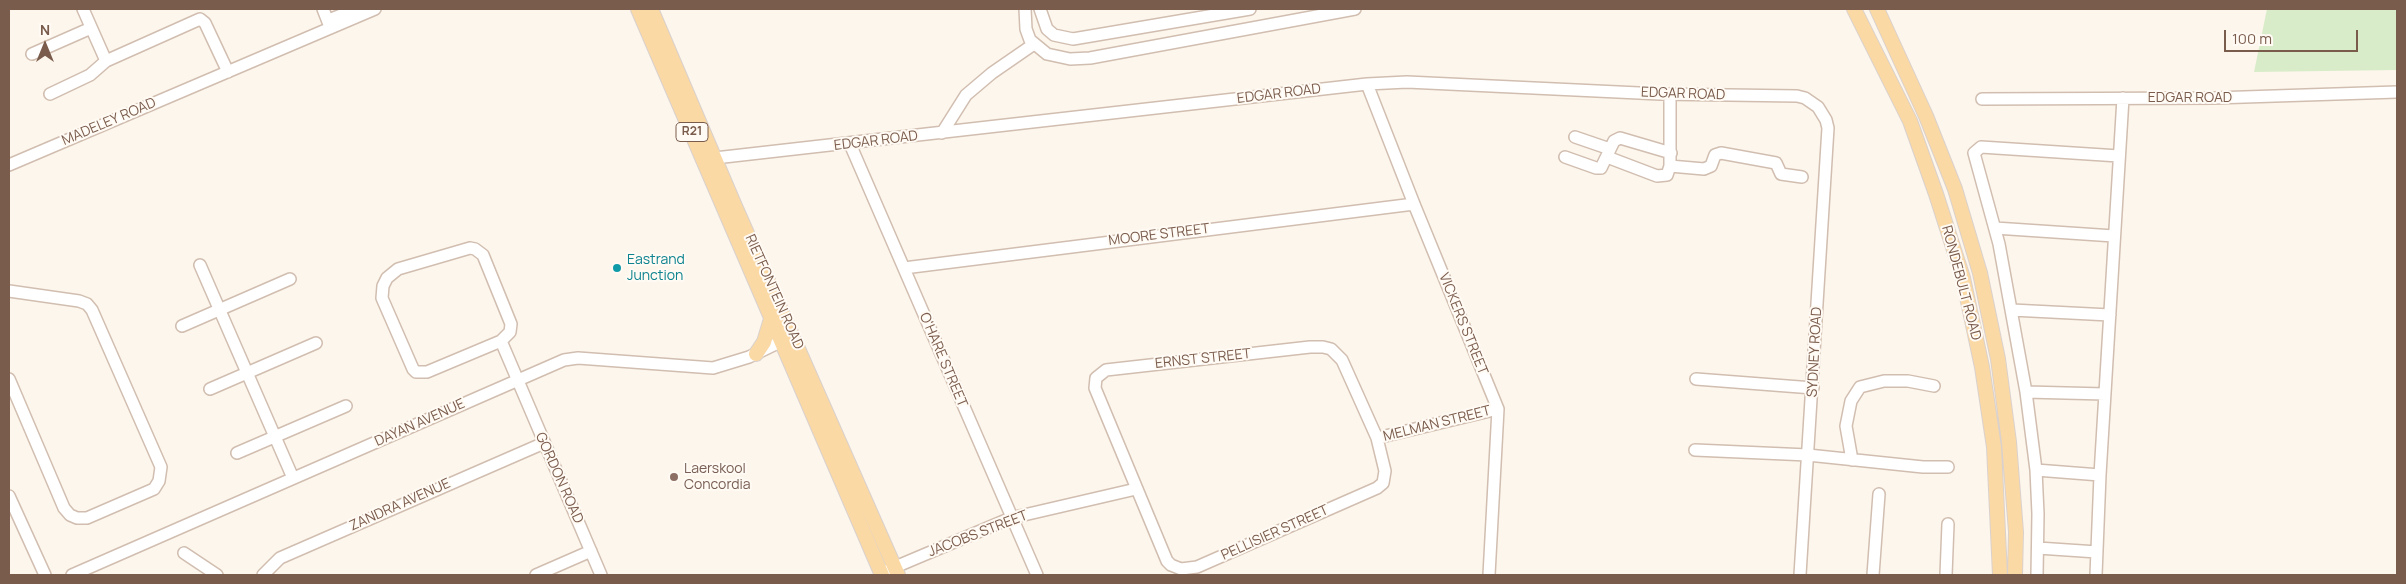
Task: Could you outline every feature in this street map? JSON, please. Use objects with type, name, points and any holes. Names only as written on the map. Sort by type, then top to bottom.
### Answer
[{"type":"main road","name":"RIETFONTEIN ROAD","points":[[638,9],[772,319],[787,339]]},
{"type":"main road","name":"RIETFONTEIN ROAD","points":[[651,9],[715,158],[787,339],[863,514],[882,574]]},
{"type":"main road","name":"RONDEBULT ROAD","points":[[1854,9],[1910,121],[1963,278],[1982,367],[1994,447],[2000,575]]},
{"type":"main road","name":"RONDEBULT ROAD","points":[[1877,9],[1926,116],[1955,189],[1980,273],[1998,359],[2009,442],[2016,532],[2015,575]]},
{"type":"main road","points":[[756,354],[764,342],[772,319]]},
{"type":"main road","name":"RIETFONTEIN ROAD","points":[[863,514],[896,571]]},
{"type":"street","points":[[83,9],[106,61]]},
{"type":"street","points":[[323,9],[329,24]]},
{"type":"street","name":"MADELEY ROAD","points":[[9,165],[208,79],[329,24],[356,9]]},
{"type":"street","name":"MADELEY ROAD","points":[[345,14],[375,9]]},
{"type":"street","points":[[1025,9],[1026,30],[1034,44],[1047,54],[1057,57],[1090,58],[1355,9]]},
{"type":"street","points":[[1040,9],[1047,29],[1054,35],[1073,39],[1250,9]]},
{"type":"street","points":[[50,94],[90,75],[106,61],[200,19],[205,23],[227,70]]},
{"type":"street","points":[[32,54],[91,28]]},
{"type":"street","points":[[942,133],[966,95],[1034,44]]},
{"type":"street","name":"EDGAR ROAD","points":[[715,158],[1367,84],[1444,82],[1670,94],[1797,96],[1812,102],[1818,107],[1826,120],[1828,128]]},
{"type":"street","name":"VICKERS STREET","points":[[1367,84],[1498,409],[1489,575]]},
{"type":"street","name":"EDGAR ROAD","points":[[1982,99],[2214,98],[2397,92]]},
{"type":"street","points":[[1575,137],[1657,176],[1667,175],[1671,153],[1670,94]]},
{"type":"street","points":[[2096,575],[2100,474],[2123,98]]},
{"type":"street","name":"SYDNEY ROAD","points":[[1800,575],[1828,128]]},
{"type":"street","points":[[1565,157],[1598,169],[1602,168],[1616,139],[1623,138],[1671,153]]},
{"type":"street","name":"O'HARE STREET","points":[[850,144],[1037,575]]},
{"type":"street","points":[[2037,575],[2036,470],[2026,392],[2012,310],[1994,228],[1974,157],[1976,150],[1987,147],[2119,156]]},
{"type":"street","points":[[1670,166],[1704,169],[1711,166],[1715,155],[1721,153],[1776,163],[1781,174],[1802,177]]},
{"type":"street","name":"MOORE STREET","points":[[904,268],[1414,204]]},
{"type":"street","points":[[1994,228],[2114,236]]},
{"type":"street","points":[[470,248],[479,251],[511,324],[509,335],[501,341],[427,372],[416,372],[382,298],[382,290],[387,278],[398,269],[470,248]]},
{"type":"street","points":[[200,265],[293,478]]},
{"type":"street","points":[[182,326],[290,279]]},
{"type":"street","points":[[9,291],[79,301],[87,304],[92,310],[160,467],[159,482],[154,489],[87,518],[77,518],[70,515],[64,508],[10,384]]},
{"type":"street","points":[[2012,310],[2110,315]]},
{"type":"street","name":"DAYAN AVENUE","points":[[72,575],[517,380],[570,359],[610,360],[699,368],[724,366],[756,354],[787,339]]},
{"type":"street","name":"GORDON ROAD","points":[[501,341],[601,575]]},
{"type":"street","points":[[210,390],[316,343]]},
{"type":"street","name":"ERNST STREET","points":[[1136,489],[1094,388],[1096,378],[1106,370],[1323,347],[1337,353],[1342,360],[1376,438]]},
{"type":"street","points":[[1696,379],[1813,388]]},
{"type":"street","points":[[1852,460],[1846,426],[1851,401],[1860,387],[1884,381],[1908,381],[1934,386]]},
{"type":"street","points":[[2026,392],[2105,394]]},
{"type":"street","points":[[237,453],[346,406]]},
{"type":"street","name":"MELMAN STREET","points":[[1376,438],[1498,409]]},
{"type":"street","name":"PELLISIER STREET","points":[[1136,489],[1168,561],[1181,569],[1192,569],[1377,488],[1383,482],[1386,471],[1376,438]]},
{"type":"street","name":"ZANDRA AVENUE","points":[[263,575],[280,558],[544,443]]},
{"type":"street","points":[[1695,450],[1808,456],[1948,467]]},
{"type":"street","points":[[2036,470],[2100,474]]},
{"type":"street","name":"JACOBS STREET","points":[[882,574],[896,571],[1012,518],[1136,489]]},
{"type":"street","points":[[1874,575],[1878,494]]},
{"type":"street","points":[[9,496],[45,575]]},
{"type":"street","points":[[1946,575],[1948,524]]},
{"type":"street","points":[[2038,548],[2097,552]]},
{"type":"street","points":[[536,575],[591,551]]},
{"type":"street","points":[[184,553],[216,575]]},
{"type":"green space","points":[[2267,9],[2397,9],[2397,70],[2254,72]]},
{"type":"place","name":"Eastrand Junction","points":[[617,268]]},
{"type":"place","name":"Laerskool Concordia","points":[[674,477]]}]
